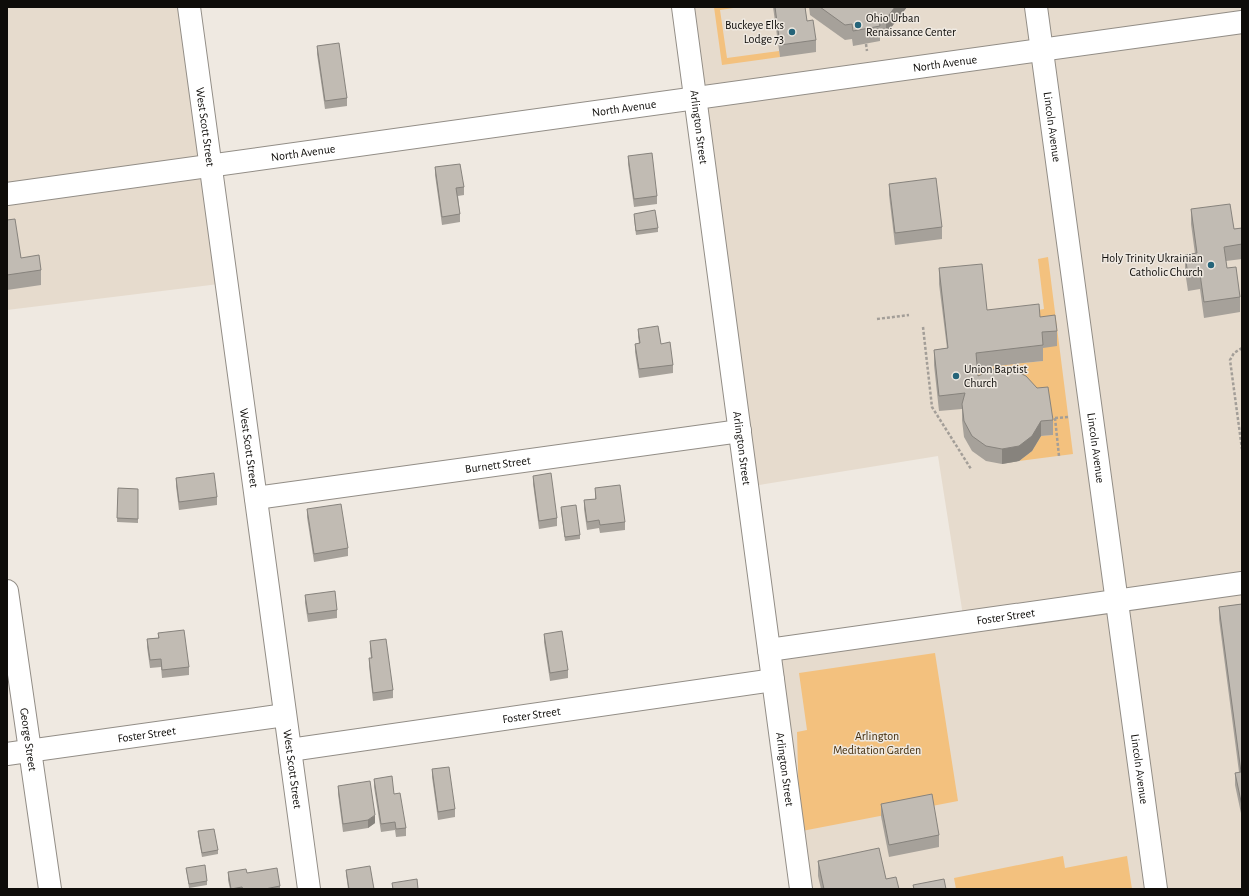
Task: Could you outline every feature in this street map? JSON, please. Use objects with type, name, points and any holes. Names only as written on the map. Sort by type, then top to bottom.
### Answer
[{"type":"street","name":"West Scott Street","points":[[189,7],[309,889]]},
{"type":"street","name":"Arlington Street","points":[[683,7],[801,889]]},
{"type":"street","name":"Lincoln Avenue","points":[[1036,7],[1156,889]]},
{"type":"street","name":"North Avenue","points":[[7,194],[1242,22]]},
{"type":"street","name":"Burnett Street","points":[[256,498],[740,431]]},
{"type":"street","name":"Foster Street","points":[[769,650],[1242,583]]},
{"type":"street","name":"George Street","points":[[7,591],[50,889]]},
{"type":"street","name":"Foster Street","points":[[290,750],[773,680]]},
{"type":"street","name":"Foster Street","points":[[7,754],[285,715]]},
{"type":"path","points":[[866,44],[867,51]]},
{"type":"path","points":[[877,319],[909,316]]},
{"type":"path","points":[[923,327],[932,407],[971,469]]},
{"type":"path","points":[[1242,348],[1234,353],[1230,360],[1242,449]]},
{"type":"path","points":[[1238,418],[1242,415]]},
{"type":"path","points":[[1051,419],[1069,417]]},
{"type":"path","points":[[1055,418],[1059,456]]},
{"type":"shaded area","points":[[7,7],[189,7],[227,283],[7,310]]},
{"type":"shaded area","points":[[683,7],[1242,7],[1242,889],[801,889],[769,650],[964,622],[938,456],[747,487]]},
{"type":"green space","points":[[714,7],[740,7],[720,10],[727,58],[779,51],[780,57],[722,65]]},
{"type":"green space","points":[[1048,257],[1073,454],[1019,461],[1032,451],[1041,436],[1053,435],[978,391],[976,368],[1043,361],[1038,310],[1044,309],[1038,259]]},
{"type":"green space","name":"Arlington Meditation Garden","points":[[935,653],[958,801],[802,831],[799,806],[797,732],[807,730],[799,673]]},
{"type":"green space","points":[[1063,856],[1065,868],[1127,856],[1132,889],[956,889],[954,878]]},
{"type":"building","name":"Buckeye Elks Lodge 73","points":[[775,7],[805,7],[807,21],[813,20],[816,40],[780,45]]},
{"type":"building","points":[[820,7],[895,7],[886,19],[879,20],[880,26],[853,31],[852,24],[845,25]]},
{"type":"building","points":[[339,43],[347,98],[325,101],[317,46]]},
{"type":"building","points":[[652,153],[657,196],[634,199],[628,156]]},
{"type":"building","points":[[460,164],[464,187],[456,188],[460,214],[442,217],[435,167]]},
{"type":"building","points":[[936,178],[942,227],[895,233],[889,184]]},
{"type":"building","name":"Holy Trinity Ukrainian Catholic Church","points":[[1230,204],[1234,229],[1242,228],[1242,244],[1224,247],[1227,268],[1236,267],[1240,297],[1204,302],[1200,274],[1188,275],[1185,255],[1197,253],[1191,209]]},
{"type":"building","points":[[655,210],[658,228],[636,231],[634,214]]},
{"type":"building","points":[[15,219],[21,258],[39,255],[41,270],[7,275],[7,220]]},
{"type":"building","name":"Union Baptist Church","points":[[982,264],[987,310],[1039,304],[1040,317],[1055,315],[1057,331],[1042,332],[1043,345],[976,353],[978,376],[994,369],[1011,369],[1026,376],[1037,388],[1048,387],[1053,420],[1041,421],[1032,436],[1019,446],[1002,449],[986,446],[972,436],[964,421],[962,404],[965,393],[939,396],[934,350],[948,348],[939,268]]},
{"type":"building","points":[[658,326],[661,344],[670,342],[673,365],[639,369],[635,344],[640,343],[638,329]]},
{"type":"building","points":[[214,473],[217,497],[179,502],[176,478]]},
{"type":"building","points":[[551,473],[557,518],[539,521],[533,476]]},
{"type":"building","points":[[620,485],[625,522],[600,525],[599,520],[587,522],[584,500],[596,499],[595,488]]},
{"type":"building","points":[[118,488],[138,489],[138,519],[117,518]]},
{"type":"building","points":[[341,504],[348,548],[314,554],[307,509]]},
{"type":"building","points":[[576,505],[580,535],[565,537],[561,507]]},
{"type":"building","points":[[335,591],[337,610],[308,614],[305,595]]},
{"type":"building","points":[[1242,604],[1242,806],[1235,773],[1241,772],[1219,607]]},
{"type":"building","points":[[184,630],[189,667],[162,670],[161,659],[150,660],[147,639],[159,638],[158,633]]},
{"type":"building","points":[[562,631],[568,670],[550,673],[544,634]]},
{"type":"building","points":[[386,639],[393,690],[373,693],[369,658],[372,658],[370,641]]},
{"type":"building","points":[[449,767],[455,809],[438,812],[432,769]]},
{"type":"building","points":[[392,776],[394,794],[400,793],[406,828],[396,829],[395,822],[381,824],[374,779]]},
{"type":"building","points":[[370,781],[375,815],[368,820],[343,824],[338,786]]},
{"type":"building","points":[[932,794],[939,835],[889,845],[881,804]]},
{"type":"building","points":[[214,829],[218,850],[202,853],[198,831]]},
{"type":"building","points":[[879,848],[886,879],[896,877],[899,889],[824,889],[818,861]]},
{"type":"building","points":[[205,865],[207,881],[189,884],[186,868]]},
{"type":"building","points":[[370,866],[374,889],[349,889],[346,870]]},
{"type":"building","points":[[277,868],[280,886],[265,889],[243,889],[242,887],[231,889],[228,872],[246,869],[247,873]]},
{"type":"building","points":[[417,879],[418,889],[393,889],[392,883]]},
{"type":"building","points":[[944,879],[946,889],[914,889],[913,885]]},
{"type":"place","name":"Ohio Urban Renaissance Center","points":[[858,25]]},
{"type":"place","name":"Buckeye Elks Lodge 73","points":[[792,32]]},
{"type":"place","name":"Holy Trinity Ukrainian Catholic Church","points":[[1211,265]]},
{"type":"place","name":"Union Baptist Church","points":[[956,376]]}]
